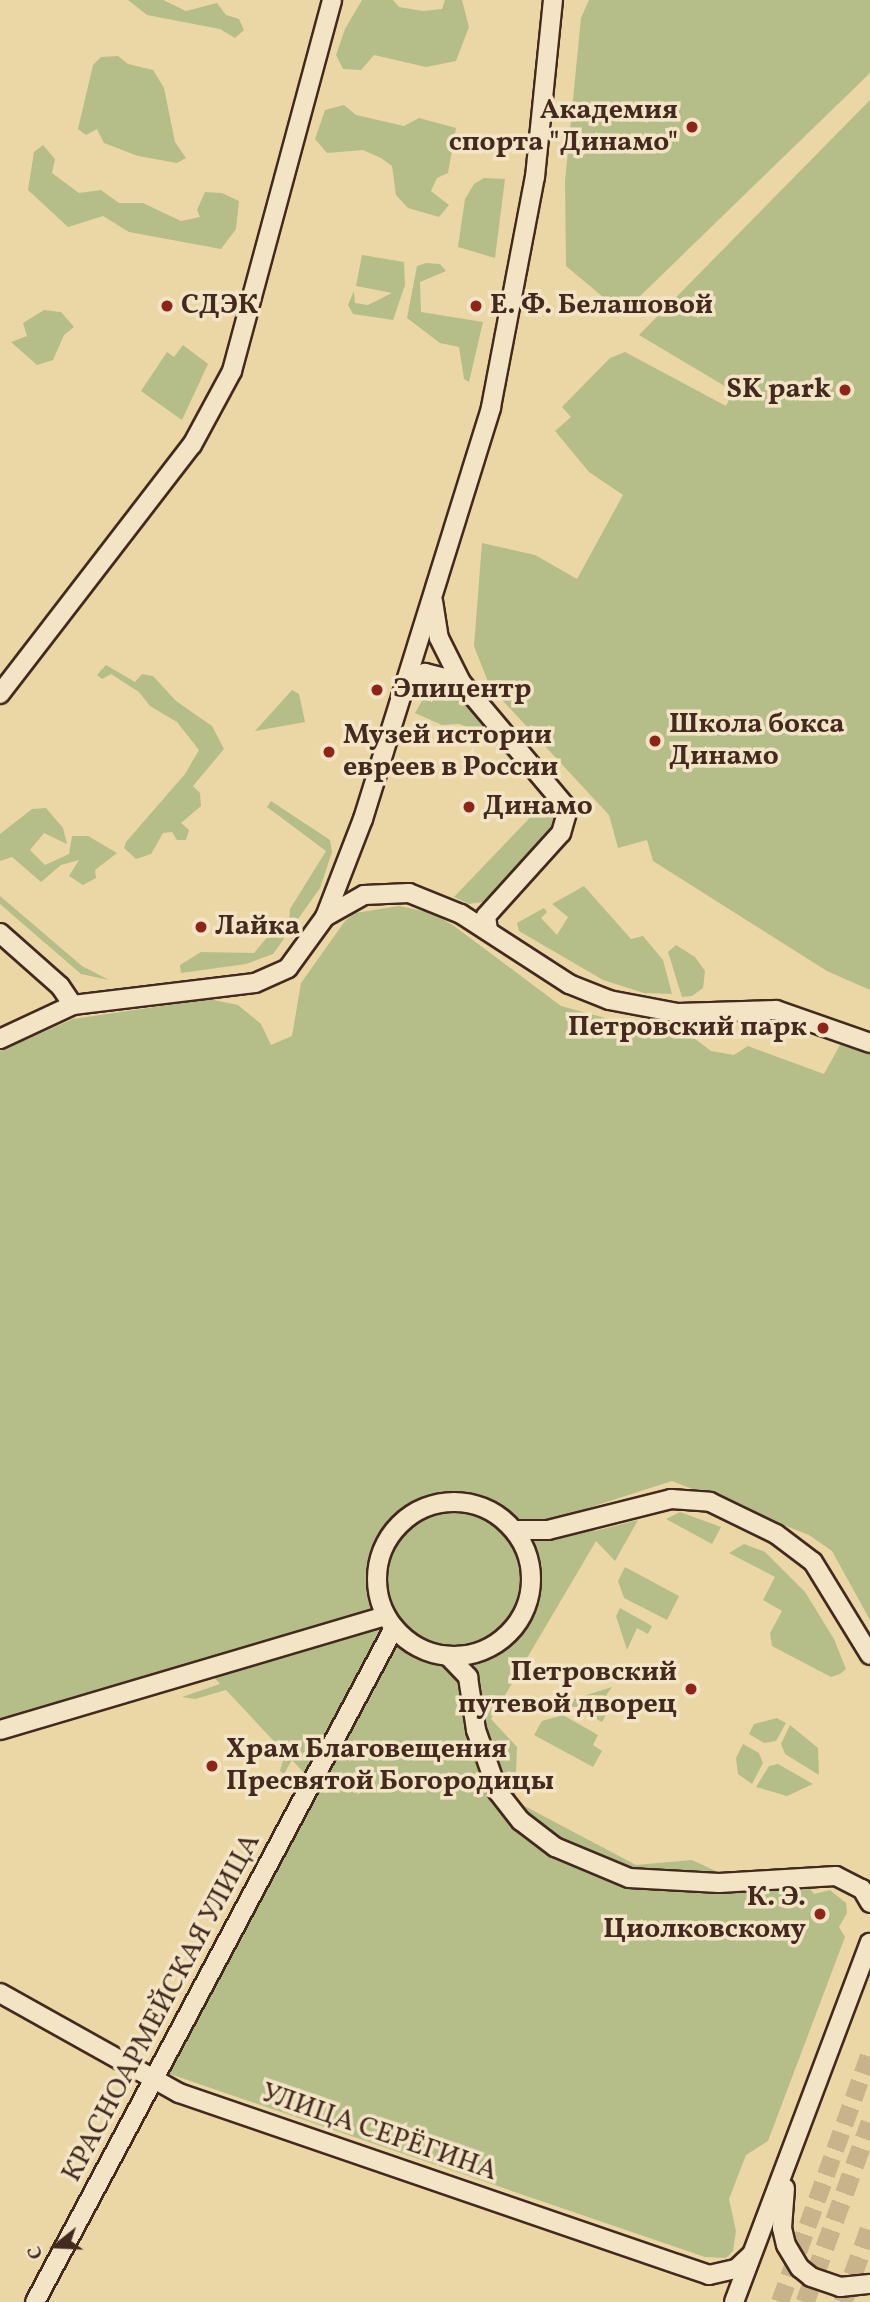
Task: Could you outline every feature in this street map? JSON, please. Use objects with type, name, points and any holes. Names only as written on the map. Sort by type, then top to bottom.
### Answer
[{"type":"street","points":[[0,694],[192,445],[232,371],[332,0]]},
{"type":"street","points":[[0,1039],[73,1005],[255,983],[288,968],[324,917],[359,830],[483,436],[518,278],[535,177],[553,0]]},
{"type":"street","points":[[434,591],[439,638],[461,682],[556,790],[568,809],[566,825],[486,916],[488,930]]},
{"type":"street","points":[[405,684],[425,673],[461,682]]},
{"type":"street","points":[[324,917],[364,895],[393,892],[420,896],[461,914],[569,984],[609,1000],[678,1013],[776,1010],[865,1039]]},
{"type":"street","points":[[461,914],[492,908]]},
{"type":"street","points":[[0,933],[60,986],[73,1005]]},
{"type":"street","points":[[515,1530],[548,1530],[671,1499],[710,1502],[776,1534],[813,1562],[870,1656]]},
{"type":"street","points":[[449,1657],[492,1647],[522,1616],[532,1575],[528,1553],[515,1530],[488,1509],[460,1502],[415,1512],[394,1530],[380,1558],[377,1577],[390,1622],[418,1648],[449,1657],[468,1676],[476,1730],[498,1792],[521,1821],[555,1847],[629,1878],[719,1883],[836,1876],[862,1889],[870,1903]]},
{"type":"street","points":[[0,1730],[390,1622]]},
{"type":"street","name":"КРАСНОАРМЕЙСКАЯ УЛИЦА","points":[[35,2302],[153,2081],[390,1622]]},
{"type":"street","points":[[734,2302],[870,1943]]},
{"type":"street","name":"УЛИЦА СЕРЁГИНА","points":[[0,1993],[153,2081],[709,2274],[736,2269],[751,2255]]},
{"type":"street","points":[[791,2154],[782,2213],[792,2258],[811,2277],[825,2283],[854,2288],[870,2284]]},
{"type":"green space","points":[[128,0],[163,0],[186,11],[217,3],[226,15],[239,19],[244,30],[235,38],[220,29],[147,15]]},
{"type":"green space","points":[[362,0],[393,0],[399,7],[423,11],[442,9],[445,0],[462,0],[469,27],[456,61],[426,67],[374,55],[361,70],[343,69],[336,55],[345,29]]},
{"type":"green space","name":"Академия спорта \"Динамо\"","points":[[589,0],[870,0],[870,73],[635,301],[615,307],[566,266],[565,181],[581,18]]},
{"type":"green space","points":[[118,56],[128,64],[153,70],[164,88],[175,142],[186,158],[177,163],[138,156],[104,143],[97,129],[86,135],[78,129],[93,65],[101,57]]},
{"type":"green space","points":[[870,100],[870,990],[827,971],[653,861],[647,840],[618,848],[609,815],[490,687],[474,646],[482,543],[535,555],[577,579],[623,495],[589,472],[555,431],[571,417],[562,407],[610,358],[625,352],[726,406],[733,391],[639,335]]},
{"type":"green space","points":[[344,105],[356,115],[404,126],[419,118],[456,128],[448,173],[437,178],[431,191],[449,205],[439,217],[408,208],[396,195],[392,166],[381,158],[363,150],[327,153],[315,139],[325,110]]},
{"type":"green space","points":[[43,145],[55,159],[52,173],[79,193],[101,190],[119,203],[143,203],[181,221],[200,217],[197,210],[205,192],[222,193],[239,201],[236,229],[221,249],[129,232],[103,216],[68,227],[28,190],[34,152]]},
{"type":"green space","points":[[484,178],[505,179],[495,258],[458,247],[465,199],[474,184]]},
{"type":"green space","points":[[362,255],[404,262],[405,285],[393,320],[353,314],[348,305],[354,291],[355,303],[368,305],[392,293],[356,286]]},
{"type":"green space","points":[[426,263],[440,264],[446,271],[420,282],[421,312],[483,322],[469,382],[464,379],[459,347],[440,343],[407,318],[417,266]]},
{"type":"green space","points":[[44,310],[61,312],[74,327],[64,335],[53,360],[37,365],[11,342],[27,336],[23,323]]},
{"type":"green space","points":[[183,345],[208,364],[182,420],[141,391],[167,352],[174,357]]},
{"type":"green space","points":[[106,665],[135,682],[142,674],[153,676],[176,701],[212,726],[224,749],[193,786],[200,793],[201,806],[181,823],[189,830],[186,840],[177,840],[172,832],[163,833],[151,854],[136,859],[124,848],[126,842],[185,774],[199,750],[177,722],[150,706],[139,692],[111,674],[102,679],[97,675]]},
{"type":"green space","points":[[445,688],[458,692],[544,792],[482,732],[459,724],[442,725],[415,713],[427,692]]},
{"type":"green space","points":[[292,690],[299,694],[305,722],[255,731]]},
{"type":"green space","points":[[271,801],[330,840],[332,852],[320,888],[273,954],[246,964],[181,973],[180,965],[201,952],[254,953],[274,929],[289,922],[290,909],[326,851],[267,807]]},
{"type":"green space","points":[[543,804],[554,816],[551,830],[483,902],[469,904],[454,897]]},
{"type":"green space","points":[[46,808],[63,828],[67,844],[44,833],[30,850],[45,865],[69,854],[72,836],[88,836],[117,853],[95,870],[96,878],[83,885],[69,876],[79,860],[61,865],[41,882],[12,857],[0,861],[0,834],[32,809]]},
{"type":"green space","points":[[584,886],[631,939],[643,936],[663,960],[672,994],[644,993],[603,980],[519,931],[517,923],[544,908],[547,912],[541,918],[557,935],[568,917],[552,904]]},
{"type":"green space","points":[[0,896],[82,966],[109,980],[81,974],[0,904]]},
{"type":"green space","name":"Петровский парк","points":[[399,906],[433,913],[561,1006],[620,1022],[682,1029],[711,1051],[734,1055],[748,1046],[824,1074],[840,1045],[870,1054],[870,1620],[832,1551],[809,1535],[672,1481],[588,1508],[595,1531],[638,1520],[615,1561],[596,1541],[491,1719],[517,1747],[515,1801],[636,1865],[692,1860],[761,1892],[807,1885],[814,1894],[830,1890],[846,1903],[847,1913],[839,1927],[845,1937],[768,2141],[746,2155],[729,2199],[736,2231],[733,2251],[726,2258],[705,2257],[164,2072],[318,1788],[292,1760],[284,1774],[280,1771],[285,1753],[226,1690],[195,1699],[182,1697],[220,1684],[201,1663],[0,1722],[0,1051],[73,1019],[209,999],[238,1005],[261,1024],[271,1045],[292,1036],[301,983],[345,921],[355,913]]},
{"type":"green space","points":[[676,945],[695,957],[705,971],[703,988],[692,996],[682,997],[668,952]]},
{"type":"green space","points":[[680,1512],[721,1527],[712,1544],[666,1519]]},
{"type":"green space","points":[[744,1544],[765,1552],[805,1592],[834,1639],[846,1669],[840,1674],[831,1677],[772,1646],[770,1633],[782,1611],[763,1600],[775,1577],[729,1553]]},
{"type":"green space","points":[[625,1567],[679,1596],[667,1620],[624,1598],[618,1581]]},
{"type":"green space","points":[[620,1608],[652,1626],[648,1634],[637,1628],[627,1650],[616,1616]]},
{"type":"green space","points":[[612,1687],[598,1707],[607,1713],[602,1722],[570,1705],[574,1699]]},
{"type":"green space","points":[[563,1715],[598,1735],[593,1745],[602,1751],[593,1767],[534,1735],[542,1721]]},
{"type":"green space","points":[[777,1718],[786,1723],[776,1741],[764,1743],[749,1734],[754,1724]]},
{"type":"green space","points":[[790,1725],[818,1748],[819,1775],[785,1754],[781,1744]]},
{"type":"green space","points":[[743,1744],[759,1753],[763,1763],[752,1784],[738,1774],[736,1758]]},
{"type":"green space","points":[[778,1764],[813,1784],[787,1796],[756,1787],[769,1766]]},
{"type":"tunnel","points":[[780,2302],[870,2053]]},
{"type":"tunnel","points":[[805,2302],[870,2122]]},
{"type":"tunnel","points":[[843,2302],[870,2227]]},
{"type":"place","name":"Академия спорта \"Динамо\"","points":[[692,127]]},
{"type":"place","name":"СДЭК","points":[[167,306]]},
{"type":"place","name":"Е. Ф. Белашовой","points":[[476,306]]},
{"type":"place","name":"SK park","points":[[845,390]]},
{"type":"place","name":"Эпицентр","points":[[377,690]]},
{"type":"place","name":"Школа бокса Динамо","points":[[655,741]]},
{"type":"place","name":"Музей истории евреев в России","points":[[329,752]]},
{"type":"place","name":"Динамо","points":[[469,807]]},
{"type":"place","name":"Лайка","points":[[201,927]]},
{"type":"place","name":"Петровский парк","points":[[823,1028]]},
{"type":"place","name":"Петровский путевой дворец","points":[[691,1689]]},
{"type":"place","name":"Храм Благовещения Пресвятой Богородицы","points":[[212,1766]]},
{"type":"place","name":"К. Э. Циолковскому","points":[[820,1914]]}]
